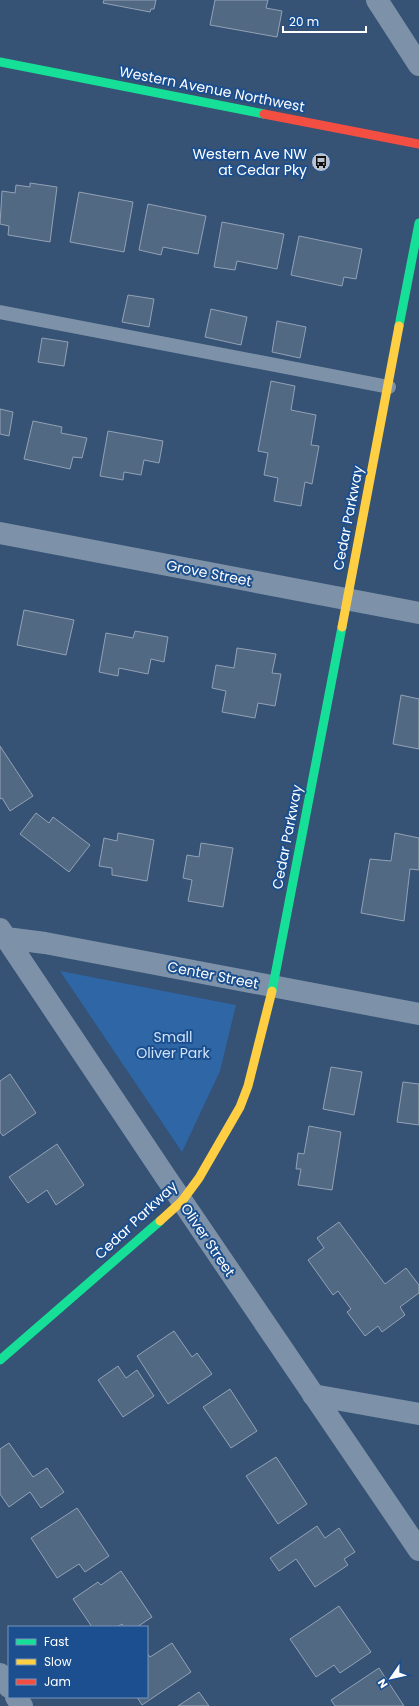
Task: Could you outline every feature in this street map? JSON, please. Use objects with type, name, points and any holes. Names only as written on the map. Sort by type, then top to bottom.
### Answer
[{"type":"street","points":[[377,0],[419,65]]},
{"type":"street","name":"Western Avenue Northwest","points":[[0,62],[419,144]]},
{"type":"street","name":"Cedar Parkway","points":[[0,1360],[182,1201],[215,1153],[240,1107],[248,1086],[273,986],[346,599],[389,387],[419,223]]},
{"type":"street","name":"Grove Street","points":[[0,533],[419,613]]},
{"type":"street","name":"Center Street","points":[[3,933],[45,943],[419,1014]]},
{"type":"street","name":"Oliver Street","points":[[3,933],[182,1201],[419,1550]]},
{"type":"street","points":[[313,1394],[419,1414]]},
{"type":"street","points":[[0,1674],[8,1686]]},
{"type":"lane","points":[[0,312],[389,387]]},
{"type":"green space","name":"Small Oliver Park","points":[[60,971],[236,1005],[220,1071],[182,1152]]},
{"type":"building","points":[[104,0],[156,0],[154,9],[151,9],[150,12],[103,3]]},
{"type":"building","points":[[215,0],[268,0],[266,8],[282,11],[277,37],[210,25]]},
{"type":"building","points":[[30,183],[57,187],[50,242],[8,235],[9,226],[0,224],[2,191],[15,193],[16,185],[30,187]]},
{"type":"building","points":[[79,192],[133,202],[124,252],[70,242]]},
{"type":"building","points":[[148,204],[206,216],[198,254],[163,247],[161,255],[139,250]]},
{"type":"building","points":[[222,222],[284,234],[277,269],[237,261],[235,270],[214,267]]},
{"type":"building","points":[[299,236],[362,249],[356,279],[344,277],[342,286],[291,275]]},
{"type":"building","points":[[128,295],[154,299],[149,327],[122,322]]},
{"type":"building","points":[[211,309],[247,317],[241,345],[205,337]]},
{"type":"building","points":[[277,321],[306,327],[300,358],[272,352]]},
{"type":"building","points":[[42,338],[68,342],[64,366],[38,362]]},
{"type":"building","points":[[271,381],[295,386],[291,410],[316,415],[311,445],[319,446],[312,484],[305,482],[301,506],[274,501],[278,478],[264,475],[268,453],[258,451]]},
{"type":"building","points":[[0,409],[13,412],[9,436],[0,434]]},
{"type":"building","points":[[33,421],[62,427],[61,433],[87,438],[82,458],[73,457],[70,469],[24,459]]},
{"type":"building","points":[[108,431],[163,441],[159,463],[144,460],[141,475],[124,472],[123,480],[100,476]]},
{"type":"building","points":[[24,610],[74,620],[66,655],[17,645]]},
{"type":"building","points":[[135,631],[168,637],[164,662],[151,659],[148,674],[119,668],[118,676],[99,672],[106,633],[133,638]]},
{"type":"building","points":[[237,648],[276,654],[272,673],[281,674],[275,706],[258,703],[255,718],[222,712],[226,691],[212,688],[216,665],[234,668]]},
{"type":"building","points":[[401,695],[419,699],[419,749],[393,744]]},
{"type":"building","points":[[0,746],[33,796],[10,811],[2,798],[0,799]]},
{"type":"building","points":[[36,813],[49,823],[53,817],[90,845],[69,872],[20,834]]},
{"type":"building","points":[[118,833],[154,840],[147,881],[112,875],[112,868],[99,866],[104,838],[117,841]]},
{"type":"building","points":[[395,833],[419,838],[419,870],[410,869],[404,921],[361,913],[370,859],[391,861]]},
{"type":"building","points":[[201,843],[233,848],[223,907],[188,901],[192,880],[183,878],[187,855],[199,857]]},
{"type":"building","points":[[331,1067],[362,1072],[354,1115],[323,1109]]},
{"type":"building","points":[[10,1074],[36,1113],[3,1136],[0,1132],[0,1081]]},
{"type":"building","points":[[403,1082],[419,1084],[419,1125],[397,1122]]},
{"type":"building","points":[[309,1126],[341,1132],[332,1190],[298,1185],[301,1169],[296,1169],[298,1153],[304,1154]]},
{"type":"building","points":[[57,1144],[84,1185],[56,1205],[47,1190],[28,1203],[9,1177]]},
{"type":"building","points":[[339,1222],[385,1284],[406,1268],[419,1285],[419,1293],[400,1307],[405,1315],[382,1332],[378,1326],[365,1336],[347,1312],[351,1309],[338,1291],[333,1295],[308,1260],[324,1248],[317,1238]]},
{"type":"building","points":[[174,1331],[192,1357],[197,1353],[212,1374],[168,1404],[137,1356]]},
{"type":"building","points":[[118,1366],[126,1378],[137,1370],[154,1396],[123,1417],[98,1380]]},
{"type":"building","points":[[230,1389],[257,1431],[231,1448],[203,1407]]},
{"type":"building","points":[[9,1443],[33,1477],[47,1468],[64,1492],[41,1508],[30,1492],[9,1507],[0,1494],[0,1449]]},
{"type":"building","points":[[276,1457],[307,1504],[278,1524],[246,1476]]},
{"type":"building","points":[[77,1508],[109,1556],[85,1572],[79,1564],[57,1578],[31,1538]]},
{"type":"building","points":[[317,1526],[325,1538],[339,1528],[355,1552],[344,1559],[348,1565],[315,1587],[296,1559],[279,1571],[270,1558]]},
{"type":"building","points":[[121,1571],[152,1617],[138,1626],[123,1626],[122,1624],[119,1626],[91,1626],[73,1599],[98,1582],[101,1585]]},
{"type":"building","points":[[339,1606],[371,1652],[340,1673],[334,1665],[316,1677],[290,1639]]},
{"type":"building","points":[[172,1643],[191,1672],[142,1705],[138,1698],[148,1698],[148,1654],[150,1657]]},
{"type":"building","points":[[379,1668],[404,1706],[335,1706],[331,1700]]},
{"type":"building","points":[[199,1692],[209,1706],[178,1706]]},
{"type":"traffic: fast","points":[[0,62],[264,114]]},
{"type":"traffic: fast","points":[[399,326],[419,223]]},
{"type":"traffic: fast","points":[[272,991],[342,627]]},
{"type":"traffic: fast","points":[[0,1360],[160,1221]]},
{"type":"traffic: slow","points":[[342,627],[399,326]]},
{"type":"traffic: slow","points":[[160,1221],[182,1201],[199,1178],[240,1107],[248,1086],[272,991]]},
{"type":"traffic: jam","points":[[264,114],[419,144]]},
{"type":"place","name":"Western Ave NW at Cedar Pky","points":[[321,162]]}]
